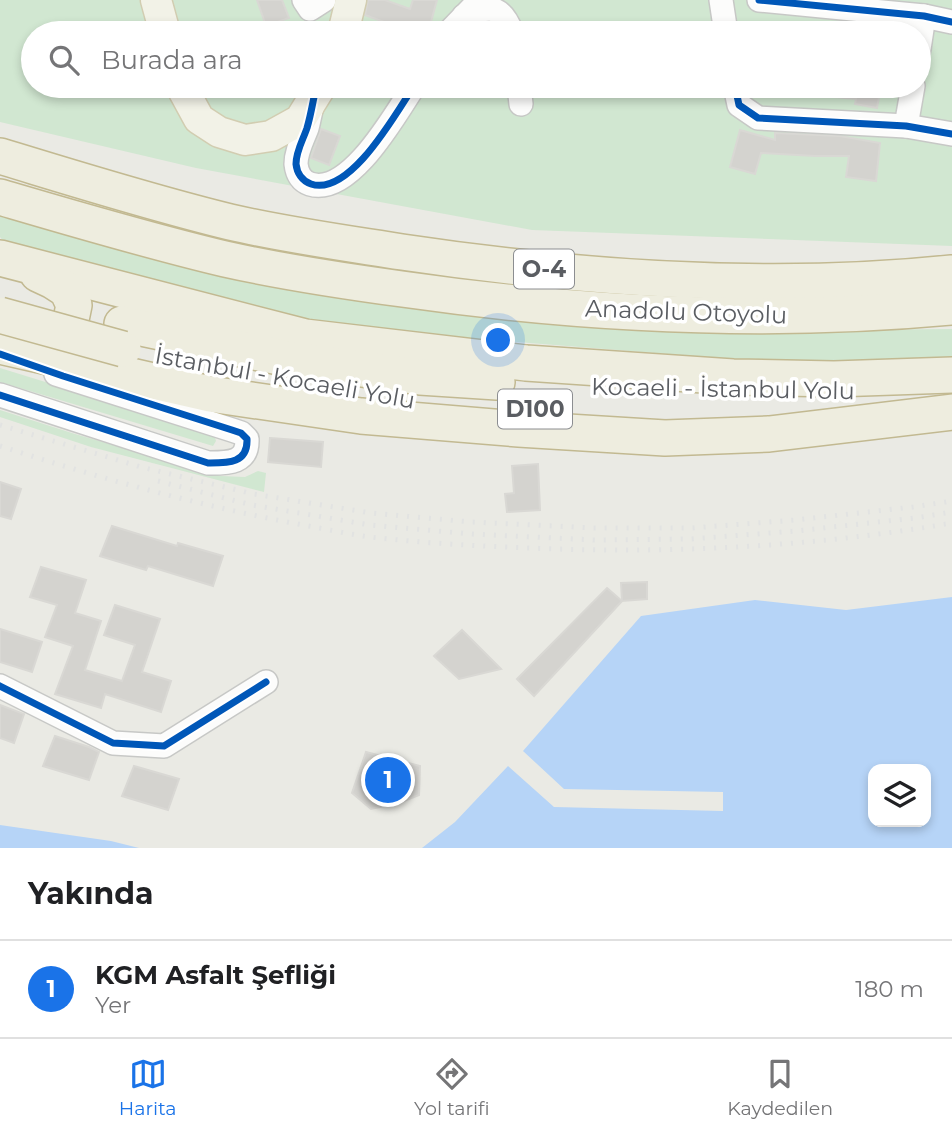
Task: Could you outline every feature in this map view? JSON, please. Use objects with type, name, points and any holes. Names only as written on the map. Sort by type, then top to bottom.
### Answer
[{"type":"highway","name":"Anadolu Otoyolu","points":[[0,156],[143,200],[233,222],[462,261],[623,277],[782,282],[952,272]]},
{"type":"highway","name":"Anadolu Otoyolu","points":[[0,197],[132,236],[227,259],[323,278],[468,299],[619,312],[778,317],[952,307]]},
{"type":"highway","name":"Kocaeli - İstanbul Yolu","points":[[1,265],[123,336],[420,377],[643,391],[828,393],[952,387]]},
{"type":"highway","points":[[1,265],[53,281],[67,290],[75,305],[60,368]]},
{"type":"highway","points":[[1,265],[305,337],[526,363],[733,377],[834,379],[952,375]]},
{"type":"highway","name":"İstanbul - Kocaeli Yolu","points":[[0,315],[123,336],[284,383],[418,401],[642,416],[828,417],[952,411]]},
{"type":"highway","points":[[0,345],[60,368],[210,394],[361,416],[572,432],[665,438],[769,434],[952,411]]},
{"type":"main road","points":[[156,0],[162,21]]},
{"type":"main road","points":[[346,21],[351,0]]},
{"type":"main road","points":[[188,98],[199,119],[219,132],[245,140],[271,136],[300,120],[313,98]]},
{"type":"street","points":[[304,0],[310,9],[324,0]]},
{"type":"street","points":[[720,0],[724,21]]},
{"type":"street","points":[[759,0],[919,11],[952,22]]},
{"type":"street","points":[[460,21],[472,8],[491,8],[502,14],[506,21]]},
{"type":"street","points":[[315,98],[296,164],[299,175],[306,183],[316,186],[327,185],[345,176],[372,148],[406,98]]},
{"type":"street","points":[[738,98],[739,105],[758,118],[906,126],[952,134]]},
{"type":"street","points":[[906,126],[911,98]]},
{"type":"street","points":[[0,354],[60,368],[240,433],[247,439],[248,448],[240,459],[208,463],[0,395]]},
{"type":"street","points":[[0,686],[113,743],[164,746],[266,682]]},
{"type":"green space","points":[[0,0],[952,0],[952,246],[532,230],[196,168],[0,122]]},
{"type":"green space","points":[[0,215],[703,331],[952,329],[952,366],[867,370],[295,324],[9,248],[0,237]]},
{"type":"green space","points":[[0,368],[214,434],[216,441],[213,446],[0,382]]},
{"type":"green space","points":[[0,410],[221,476],[245,477],[258,471],[266,473],[264,492],[91,447],[0,417]]},
{"type":"water","points":[[952,597],[952,848],[422,848],[455,822],[508,766],[554,807],[723,811],[723,792],[564,789],[523,751],[641,616],[755,600],[846,610]]},
{"type":"water","points":[[0,825],[111,841],[139,848],[0,848]]},
{"type":"building","points":[[257,0],[282,0],[289,18],[264,21]]},
{"type":"building","points":[[368,0],[385,0],[410,9],[413,0],[437,0],[431,21],[382,21],[365,15]]},
{"type":"building","points":[[846,98],[879,98],[877,108],[855,104],[856,99]]},
{"type":"building","points":[[321,129],[340,136],[329,165],[311,158]]},
{"type":"building","points":[[740,130],[775,140],[775,133],[840,136],[880,143],[876,181],[846,177],[849,156],[761,153],[755,174],[730,167]]},
{"type":"building","points":[[270,438],[323,442],[321,467],[268,462]]},
{"type":"building","points":[[538,464],[540,510],[507,512],[505,494],[514,493],[512,466]]},
{"type":"building","points":[[0,482],[21,489],[11,519],[0,516]]},
{"type":"building","points":[[112,526],[177,546],[178,543],[223,556],[213,586],[148,566],[146,570],[100,556]]},
{"type":"building","points":[[41,567],[86,580],[75,613],[101,621],[85,670],[122,681],[135,645],[104,635],[115,605],[160,619],[142,672],[171,681],[161,712],[105,694],[101,708],[55,694],[73,646],[45,637],[57,605],[30,597]]},
{"type":"building","points":[[647,582],[647,599],[622,601],[621,583]]},
{"type":"building","points":[[607,588],[622,601],[534,696],[517,679]]},
{"type":"building","points":[[0,629],[42,642],[32,672],[0,662]]},
{"type":"building","points":[[462,630],[501,669],[459,679],[434,656]]},
{"type":"building","points":[[0,705],[24,714],[14,743],[0,738]]},
{"type":"building","points":[[55,736],[99,752],[89,780],[43,766]]},
{"type":"building","points":[[366,752],[420,766],[419,795],[371,809],[352,793]]},
{"type":"building","points":[[134,766],[179,779],[168,810],[122,796]]},
{"type":"railway","points":[[0,425],[141,467],[254,494],[371,513],[471,522],[595,528],[692,528],[795,520],[952,501]]},
{"type":"railway","points":[[0,446],[112,480],[226,509],[370,537],[430,543],[582,550],[741,547],[847,538],[952,523]]},
{"type":"railway","points":[[158,481],[252,505],[370,525],[471,534],[595,540],[691,539],[796,531],[952,512]]},
{"type":"cycle path","points":[[759,0],[924,16],[952,22]]},
{"type":"cycle path","points":[[314,98],[296,164],[305,181],[326,185],[341,178],[356,166],[384,132],[406,98]]},
{"type":"cycle path","points":[[738,98],[739,105],[758,118],[906,126],[952,134]]},
{"type":"cycle path","points":[[0,354],[241,433],[247,439],[246,447],[240,458],[222,463],[208,463],[0,395]]},
{"type":"cycle path","points":[[0,686],[113,743],[164,746],[266,682]]},
{"type":"place","name":"KGM Asfalt Şefliği","points":[[388,780]]}]
